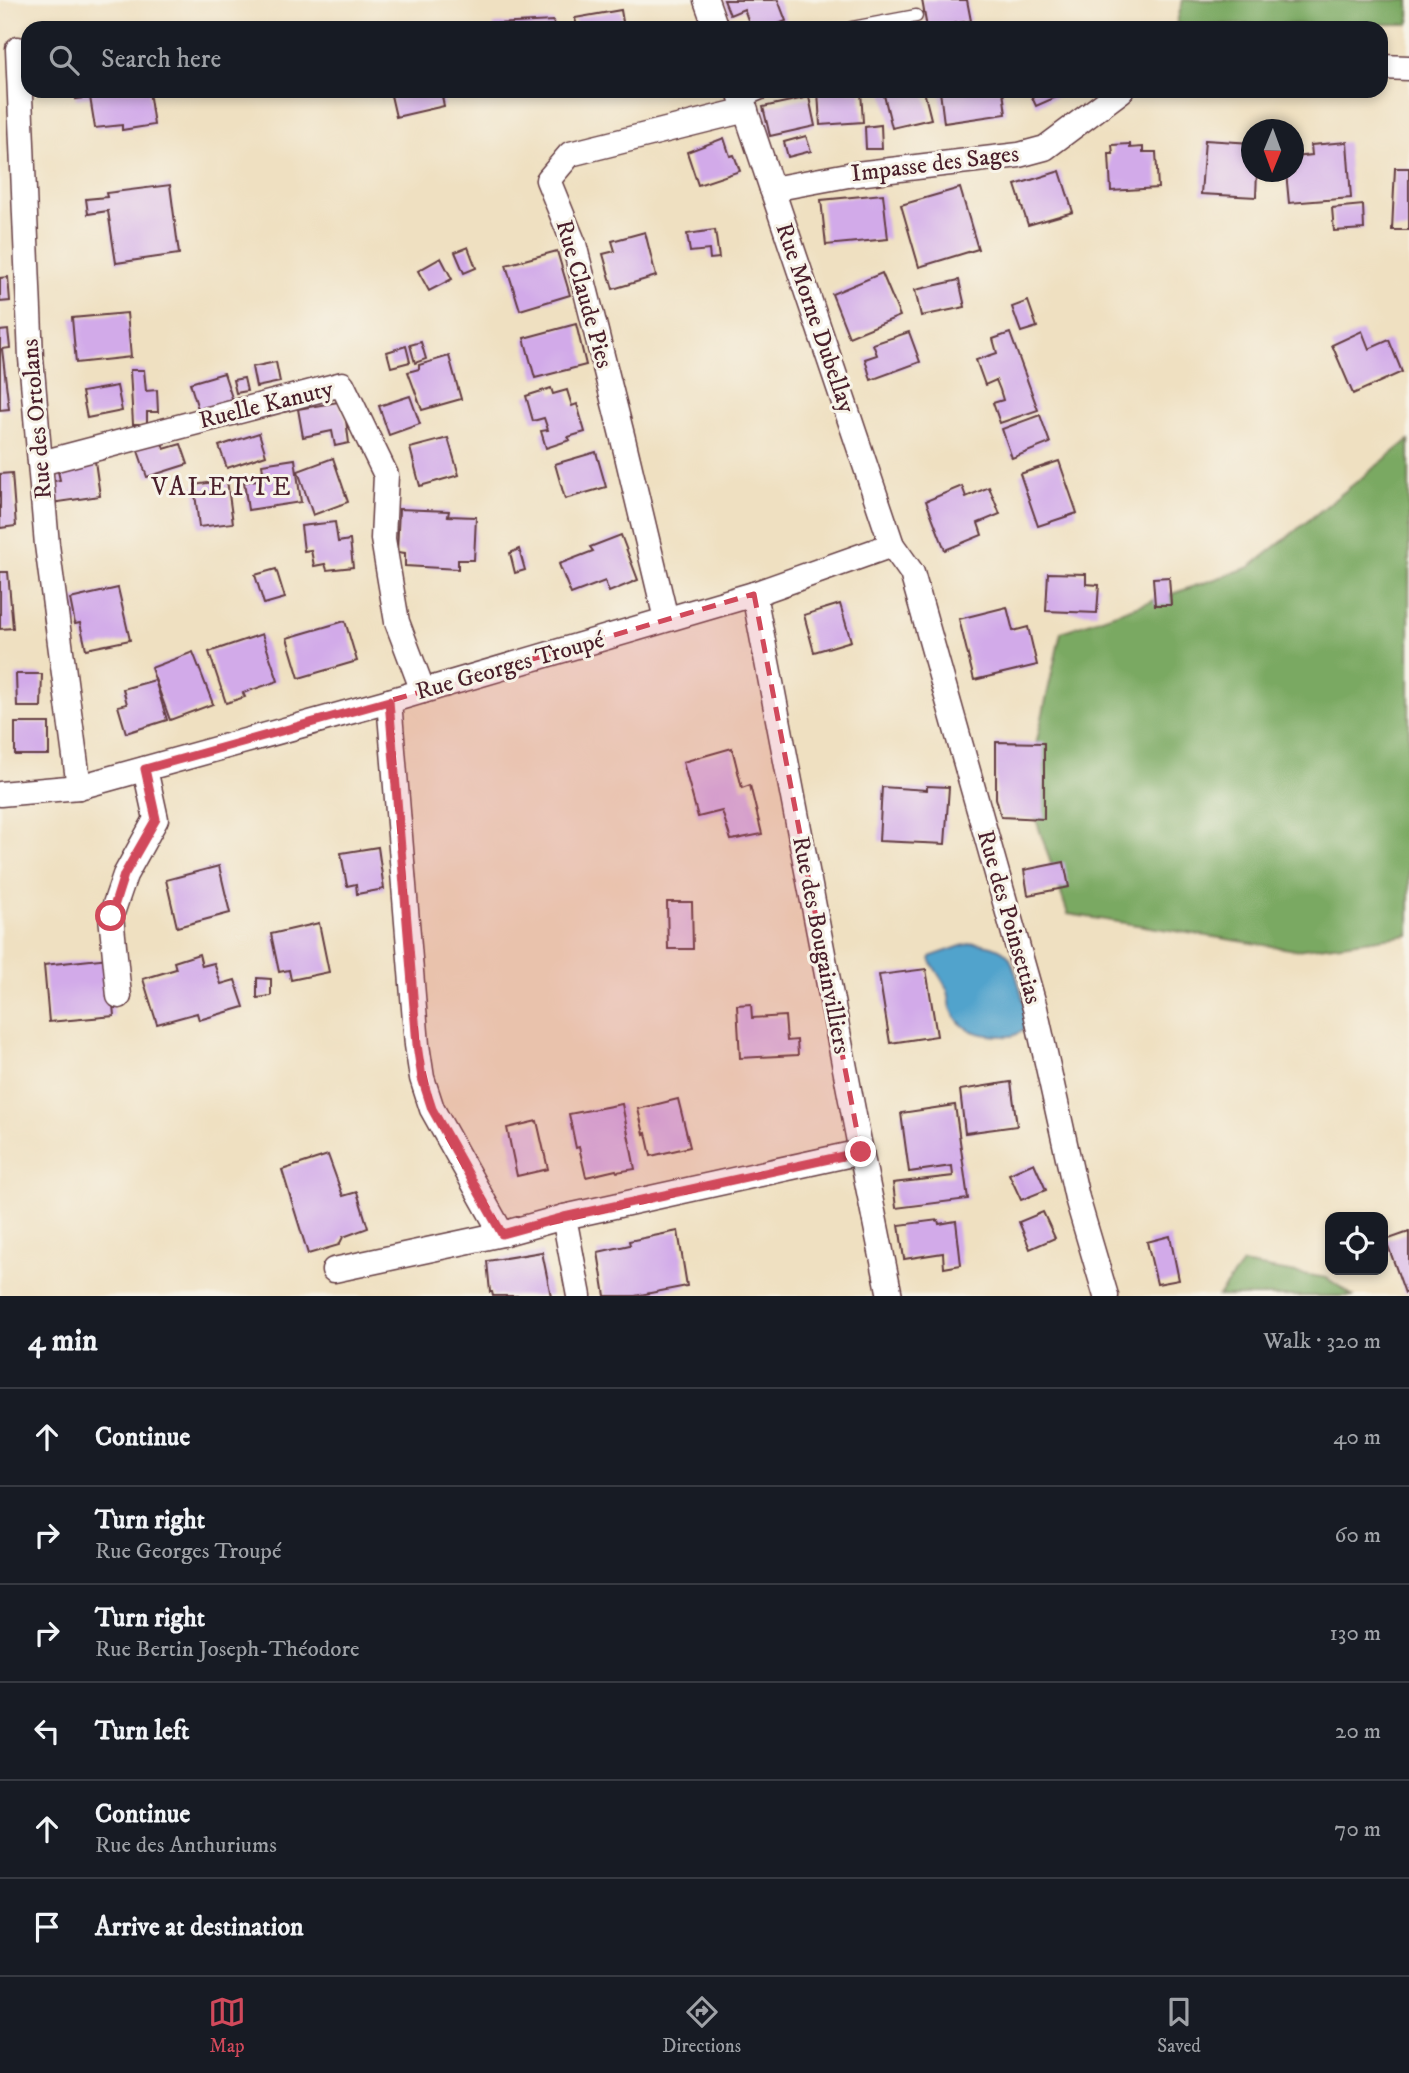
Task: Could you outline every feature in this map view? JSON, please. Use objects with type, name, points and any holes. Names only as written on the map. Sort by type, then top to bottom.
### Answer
[{"type":"street","points":[[706,0],[714,21]]},
{"type":"street","name":"Rue des Ortolans","points":[[18,49],[32,358],[47,545],[79,787]]},
{"type":"street","points":[[1388,66],[1409,68]]},
{"type":"street","name":"Impasse des Sages","points":[[772,189],[848,175],[1019,155],[1045,148],[1112,98]]},
{"type":"street","name":"Rue Morne Dubellay","points":[[743,101],[891,545]]},
{"type":"street","name":"Rue Claude Pies","points":[[666,619],[574,244],[548,180],[570,154],[743,101]]},
{"type":"street","name":"Ruelle Kanuty","points":[[41,463],[342,384],[386,475],[383,539],[397,622],[423,691]]},
{"type":"street","name":"Rue Georges Troupé","points":[[0,794],[79,787],[389,701],[754,594],[891,545]]},
{"type":"street","name":"Rue des Poinsettias","points":[[891,545],[912,573],[1035,1007],[1077,1198],[1106,1296]]},
{"type":"street","name":"Rue des Bougainvilliers","points":[[754,594],[890,1296]]},
{"type":"street","points":[[389,701],[422,1078],[432,1109],[502,1234]]},
{"type":"street","points":[[119,996],[111,916],[124,875],[156,819],[145,769]]},
{"type":"street","points":[[334,1270],[861,1152]]},
{"type":"street","points":[[564,1217],[579,1296]]},
{"type":"lane","points":[[889,21],[916,16]]},
{"type":"highlighted area","points":[[754,594],[861,1152],[502,1234],[432,1109],[417,1045],[389,701]]},
{"type":"green space","points":[[1183,0],[1409,0],[1409,24],[1388,24],[1388,21],[1177,21]]},
{"type":"green space","points":[[1409,440],[1409,935],[1296,950],[1068,914],[1026,790],[1061,632],[1250,567]]},
{"type":"green space","points":[[1242,1264],[1327,1278],[1353,1296],[1218,1296]]},
{"type":"water","points":[[974,943],[997,948],[1009,957],[1026,1019],[1025,1027],[1017,1034],[988,1035],[972,1031],[960,1022],[951,1008],[947,989],[930,959],[932,956]]},
{"type":"building","points":[[724,0],[778,0],[786,21],[748,21],[744,9],[730,15]]},
{"type":"building","points":[[922,0],[967,0],[971,21],[926,21]]},
{"type":"building","points":[[621,10],[623,21],[576,21],[575,18]]},
{"type":"building","points":[[90,98],[150,98],[154,125],[122,130],[122,125],[95,128]]},
{"type":"building","points":[[392,98],[442,98],[444,106],[396,117]]},
{"type":"building","points":[[809,98],[815,126],[770,136],[763,107]]},
{"type":"building","points":[[818,98],[861,98],[863,122],[820,125]]},
{"type":"building","points":[[885,98],[926,98],[931,119],[892,128]]},
{"type":"building","points":[[941,98],[1004,98],[1006,114],[944,123]]},
{"type":"building","points":[[1032,98],[1054,98],[1036,106]]},
{"type":"building","points":[[881,125],[882,149],[866,149],[865,127]]},
{"type":"building","points":[[806,136],[811,151],[788,157],[784,142]]},
{"type":"building","points":[[724,138],[730,156],[734,155],[740,171],[698,185],[687,152]]},
{"type":"building","points":[[1205,140],[1241,142],[1241,182],[1257,182],[1256,197],[1201,194]]},
{"type":"building","points":[[1347,142],[1351,198],[1289,203],[1287,182],[1304,182],[1304,156],[1312,155],[1311,145]]},
{"type":"building","points":[[1130,144],[1130,148],[1143,147],[1143,152],[1156,152],[1158,188],[1111,191],[1109,154],[1113,154],[1112,145]]},
{"type":"building","points":[[1395,168],[1409,168],[1409,230],[1392,230]]},
{"type":"building","points":[[1060,171],[1073,212],[1028,225],[1015,185]]},
{"type":"building","points":[[170,185],[179,254],[116,263],[108,211],[88,214],[86,199],[107,197],[106,193]]},
{"type":"building","points":[[960,188],[978,249],[919,267],[901,205]]},
{"type":"building","points":[[883,194],[888,239],[826,245],[821,200]]},
{"type":"building","points":[[1363,205],[1364,229],[1334,231],[1332,208]]},
{"type":"building","points":[[715,230],[719,258],[710,259],[709,250],[690,252],[687,234]]},
{"type":"building","points":[[645,232],[656,276],[613,289],[603,254],[615,251],[612,241]]},
{"type":"building","points":[[468,247],[476,268],[464,273],[455,252]]},
{"type":"building","points":[[557,251],[570,295],[520,310],[506,265]]},
{"type":"building","points":[[441,258],[452,279],[429,291],[418,271]]},
{"type":"building","points":[[882,273],[900,316],[849,337],[832,294]]},
{"type":"building","points":[[8,277],[10,301],[0,302],[0,278]]},
{"type":"building","points":[[959,280],[965,307],[921,316],[915,290]]},
{"type":"building","points":[[1028,301],[1037,327],[1021,332],[1012,307]]},
{"type":"building","points":[[127,313],[131,357],[76,363],[72,318]]},
{"type":"building","points":[[576,324],[586,365],[535,378],[524,338]]},
{"type":"building","points":[[8,330],[10,348],[2,349],[9,409],[0,410],[0,331]]},
{"type":"building","points":[[1362,331],[1369,349],[1389,340],[1402,372],[1353,394],[1332,345]]},
{"type":"building","points":[[909,332],[920,362],[871,380],[865,359],[877,355],[873,344]]},
{"type":"building","points":[[1010,333],[1038,410],[1000,423],[993,403],[1003,400],[1000,390],[996,380],[985,385],[976,360],[997,353],[993,339]]},
{"type":"building","points":[[421,342],[426,359],[415,363],[410,345]]},
{"type":"building","points":[[406,346],[410,362],[391,367],[387,352]]},
{"type":"building","points":[[449,356],[461,399],[422,410],[408,372],[419,369],[419,365]]},
{"type":"building","points":[[276,362],[280,382],[256,387],[252,367]]},
{"type":"building","points":[[130,370],[144,370],[146,391],[157,390],[158,412],[147,412],[147,424],[133,424]]},
{"type":"building","points":[[224,373],[233,401],[199,412],[190,383]]},
{"type":"building","points":[[244,378],[247,391],[236,393],[233,380]]},
{"type":"building","points":[[117,386],[122,411],[87,418],[82,392]]},
{"type":"building","points":[[551,388],[553,394],[567,390],[572,406],[577,404],[585,432],[546,448],[541,431],[548,430],[544,418],[533,421],[526,396]]},
{"type":"building","points":[[410,396],[420,424],[389,435],[379,406]]},
{"type":"building","points":[[338,402],[346,420],[349,443],[335,446],[332,431],[303,437],[298,409]]},
{"type":"building","points":[[1040,415],[1050,443],[1012,458],[1002,429]]},
{"type":"building","points":[[259,433],[266,455],[227,468],[219,446]]},
{"type":"building","points":[[448,438],[459,475],[420,486],[410,448]]},
{"type":"building","points":[[161,440],[164,449],[181,444],[188,464],[147,477],[137,448]]},
{"type":"building","points":[[596,452],[606,487],[565,499],[555,464]]},
{"type":"building","points":[[333,458],[348,502],[313,515],[298,471]]},
{"type":"building","points":[[295,459],[301,502],[248,510],[244,482],[264,479],[262,464]]},
{"type":"building","points":[[95,461],[100,496],[51,503],[49,482],[60,480],[57,467]]},
{"type":"building","points":[[1059,461],[1077,513],[1038,526],[1020,474]]},
{"type":"building","points":[[12,473],[16,526],[0,528],[0,474]]},
{"type":"building","points":[[227,480],[233,523],[199,527],[194,485]]},
{"type":"building","points":[[962,486],[966,497],[989,487],[1000,514],[978,523],[982,535],[945,550],[926,501]]},
{"type":"building","points":[[399,509],[449,511],[448,516],[476,517],[474,560],[458,560],[458,569],[405,566],[405,553],[397,552]]},
{"type":"building","points":[[335,522],[338,542],[350,540],[353,567],[327,570],[325,564],[314,566],[311,550],[304,551],[301,526]]},
{"type":"building","points":[[621,535],[638,580],[609,592],[605,581],[571,594],[559,564],[593,551],[590,547]]},
{"type":"building","points":[[519,549],[525,570],[515,573],[510,553]]},
{"type":"building","points":[[276,569],[285,598],[264,604],[255,575]]},
{"type":"building","points":[[0,572],[8,572],[13,628],[0,629]]},
{"type":"building","points":[[1048,573],[1086,574],[1086,584],[1099,585],[1097,613],[1046,611]]},
{"type":"building","points":[[1169,577],[1171,605],[1155,605],[1153,578]]},
{"type":"building","points":[[118,588],[130,640],[86,649],[80,623],[75,624],[70,599]]},
{"type":"building","points":[[840,604],[851,641],[814,652],[804,615]]},
{"type":"building","points":[[1007,607],[1013,631],[1028,627],[1037,665],[974,680],[959,619]]},
{"type":"building","points":[[345,621],[357,661],[299,678],[287,638]]},
{"type":"building","points":[[262,634],[278,681],[243,693],[245,697],[226,703],[209,652]]},
{"type":"building","points":[[193,652],[213,704],[170,720],[151,668]]},
{"type":"building","points":[[16,674],[42,674],[41,707],[17,707]]},
{"type":"building","points":[[155,680],[167,720],[126,733],[118,706],[127,704],[123,689]]},
{"type":"building","points":[[15,723],[49,723],[49,755],[15,755]]},
{"type":"building","points":[[996,742],[1044,743],[1044,819],[1001,817],[996,798]]},
{"type":"building","points":[[732,748],[742,788],[750,785],[762,834],[731,840],[722,811],[698,817],[683,762]]},
{"type":"building","points":[[927,786],[949,787],[945,844],[879,841],[882,787],[927,790]]},
{"type":"building","points":[[378,847],[384,889],[357,894],[356,884],[347,886],[341,853]]},
{"type":"building","points":[[1064,862],[1069,887],[1028,895],[1024,870]]},
{"type":"building","points":[[219,866],[230,913],[177,927],[166,880]]},
{"type":"building","points":[[667,902],[692,902],[693,949],[668,949]]},
{"type":"building","points":[[319,923],[329,972],[291,980],[289,970],[279,972],[271,934]]},
{"type":"building","points":[[199,954],[202,966],[214,963],[221,984],[235,980],[244,1007],[199,1020],[197,1013],[157,1024],[143,979],[176,969],[174,962]]},
{"type":"building","points":[[109,958],[114,1016],[49,1022],[44,965]]},
{"type":"building","points":[[926,969],[937,1036],[890,1043],[879,975]]},
{"type":"building","points":[[257,978],[271,979],[271,996],[257,998]]},
{"type":"building","points":[[751,1004],[752,1018],[785,1016],[787,1041],[797,1040],[798,1055],[740,1058],[737,1005]]},
{"type":"building","points":[[1011,1082],[1017,1126],[965,1133],[960,1090]]},
{"type":"building","points":[[678,1099],[690,1147],[651,1156],[638,1109]]},
{"type":"building","points":[[622,1104],[635,1169],[586,1177],[569,1114]]},
{"type":"building","points":[[955,1105],[968,1199],[896,1208],[893,1183],[953,1176],[952,1166],[909,1172],[901,1113]]},
{"type":"building","points":[[537,1121],[548,1169],[517,1176],[507,1128]]},
{"type":"building","points":[[328,1155],[343,1196],[357,1192],[368,1228],[343,1237],[339,1245],[308,1254],[282,1170]]},
{"type":"building","points":[[1034,1163],[1046,1190],[1021,1200],[1009,1174]]},
{"type":"building","points":[[1043,1212],[1055,1238],[1030,1249],[1019,1222]]},
{"type":"building","points":[[938,1220],[939,1224],[956,1221],[961,1265],[944,1268],[943,1253],[904,1259],[899,1225]]},
{"type":"building","points":[[678,1231],[687,1286],[635,1296],[605,1296],[598,1252],[630,1245],[629,1241]]},
{"type":"building","points":[[1409,1232],[1409,1292],[1405,1293],[1388,1239]]},
{"type":"building","points":[[1170,1236],[1179,1280],[1157,1284],[1147,1242]]},
{"type":"building","points":[[542,1252],[551,1296],[493,1296],[490,1292],[487,1261]]},
{"type":"district","name":"VALETTE","points":[[222,487]]},
{"type":"route","points":[[111,916],[124,875],[156,819],[145,769],[389,701],[417,1045],[422,1078],[432,1109],[502,1234],[564,1217],[861,1152]]}]
